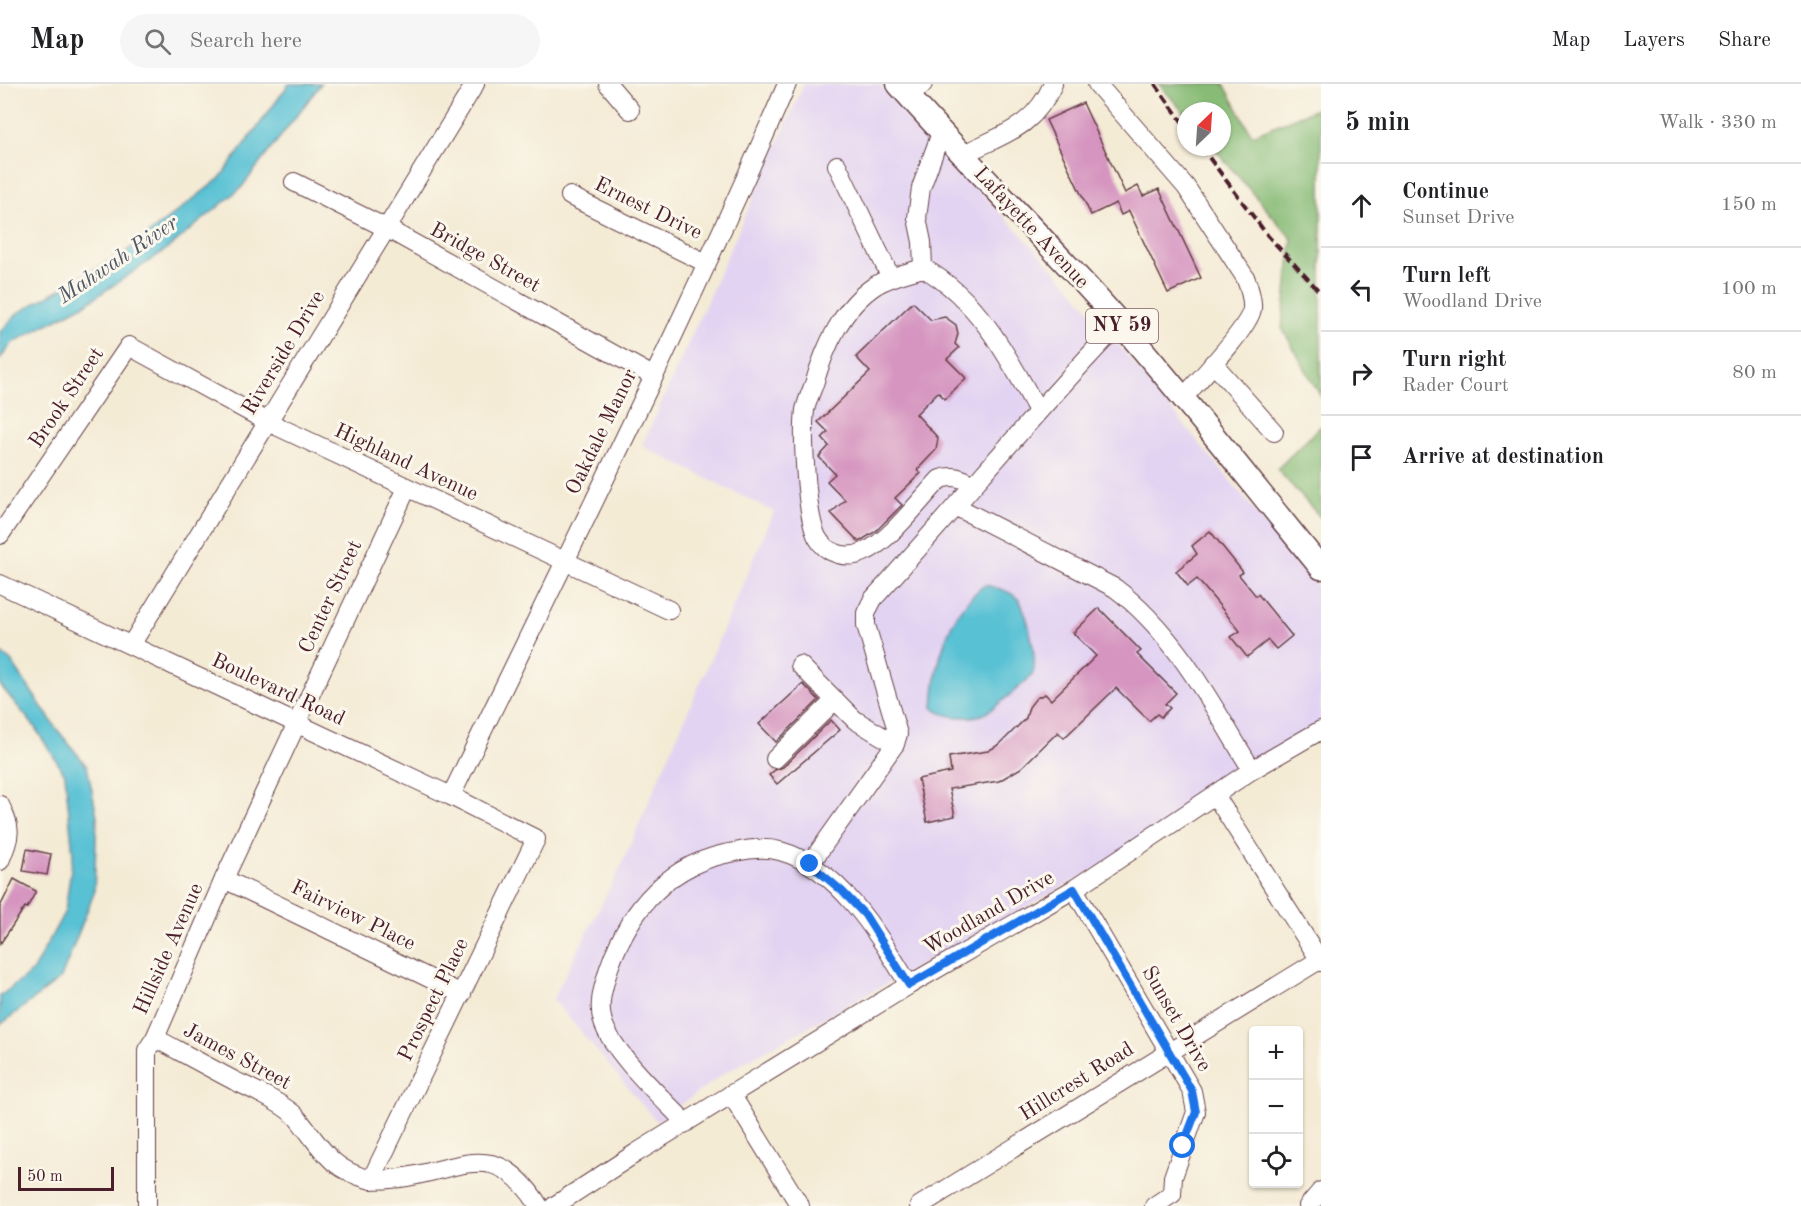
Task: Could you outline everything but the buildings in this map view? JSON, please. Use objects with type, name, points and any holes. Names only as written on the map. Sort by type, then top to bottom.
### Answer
[{"type":"main road","name":"Lafayette Avenue","points":[[910,88],[941,133],[1120,323],[1321,568]]},
{"type":"street","name":"Riverside Drive","points":[[131,645],[475,84]]},
{"type":"street","points":[[608,84],[630,110]]},
{"type":"street","name":"Oakdale Manor","points":[[451,796],[653,376],[787,84]]},
{"type":"street","points":[[962,155],[1017,128],[1032,118],[1053,84]]},
{"type":"street","points":[[1097,84],[1186,187],[1245,278],[1251,292],[1252,310],[1245,326],[1182,399]]},
{"type":"street","points":[[923,268],[922,242],[917,218],[918,208],[923,180],[941,133]]},
{"type":"street","points":[[837,165],[891,278]]},
{"type":"street","name":"Bridge Street","points":[[294,182],[386,228],[653,376]]},
{"type":"street","name":"Ernest Drive","points":[[570,196],[706,263]]},
{"type":"street","points":[[973,485],[964,479],[950,476],[940,479],[890,534],[864,552],[847,555],[831,553],[817,537],[809,509],[805,410],[828,342],[852,306],[875,286],[891,278],[923,268],[940,278],[980,317],[1014,366],[1038,411]]},
{"type":"street","points":[[810,864],[895,744],[898,734],[866,625],[866,613],[873,599],[957,507],[973,485],[1038,411],[1120,323]]},
{"type":"street","name":"Highland Avenue","points":[[129,346],[268,422],[669,610]]},
{"type":"street","name":"Brook Street","points":[[0,535],[129,346]]},
{"type":"street","points":[[1213,363],[1274,432]]},
{"type":"street","name":"Center Street","points":[[296,724],[407,488]]},
{"type":"street","points":[[957,507],[1115,588],[1135,603],[1162,631],[1187,664],[1252,770]]},
{"type":"street","name":"Boulevard Road","points":[[0,584],[451,796],[536,839]]},
{"type":"street","points":[[800,665],[855,720],[895,744]]},
{"type":"street","points":[[775,759],[835,700]]},
{"type":"street","name":"Hillside Avenue","points":[[147,1206],[147,1050],[296,724]]},
{"type":"street","name":"Woodland Drive","points":[[554,1206],[909,985],[1074,889],[1252,770],[1321,730]]},
{"type":"street","points":[[1215,795],[1321,960]]},
{"type":"street","points":[[0,805],[9,822],[8,840],[0,861]]},
{"type":"street","name":"Prospect Place","points":[[371,1180],[536,839]]},
{"type":"street","points":[[686,1123],[620,1051],[603,1021],[601,995],[615,950],[633,918],[656,890],[684,867],[713,855],[752,849],[780,851],[810,864],[842,891],[865,915],[909,985]]},
{"type":"street","name":"Fairview Place","points":[[224,879],[462,994]]},
{"type":"street","name":"Sunset Drive","points":[[1074,889],[1192,1091],[1196,1112],[1173,1178],[1177,1200],[1154,1206]]},
{"type":"street","name":"Hillcrest Road","points":[[919,1206],[1321,960]]},
{"type":"street","name":"James Street","points":[[154,1038],[293,1113],[337,1167],[371,1180],[411,1176],[457,1164],[488,1163],[508,1169],[523,1184],[539,1206]]},
{"type":"street","points":[[731,1094],[800,1206]]},
{"type":"street","points":[[1308,1206],[1321,1191]]},
{"type":"shaded area","points":[[804,84],[879,84],[1070,286],[1321,591],[1321,728],[1199,812],[726,1072],[657,1122],[553,999],[622,864],[774,512],[642,446]]},
{"type":"green space","points":[[1159,84],[1224,84],[1252,135],[1321,107],[1321,397],[1282,328],[1292,239],[1221,156],[1231,156],[1231,102],[1177,102],[1177,105]]},
{"type":"green space","points":[[1321,426],[1321,518],[1277,469]]},
{"type":"water","name":"Mahwah River","points":[[289,84],[321,84],[241,188],[167,249],[87,303],[12,343],[0,359],[0,332],[18,313],[124,253],[220,178]]},
{"type":"water","points":[[985,585],[1011,593],[1018,599],[1028,625],[1034,669],[1032,675],[1016,690],[986,713],[970,717],[950,716],[933,708],[940,657],[952,624],[961,609]]},
{"type":"water","points":[[0,652],[11,661],[56,728],[87,766],[97,816],[94,893],[61,978],[0,1025],[0,996],[32,972],[65,911],[73,854],[65,774],[34,726],[0,685]]},
{"type":"railway","points":[[1155,84],[1177,115]]},
{"type":"railway","points":[[1208,156],[1268,236],[1321,293]]},
{"type":"route","points":[[810,864],[842,891],[865,915],[909,985],[1074,889],[1192,1091],[1196,1112],[1183,1146]]}]
